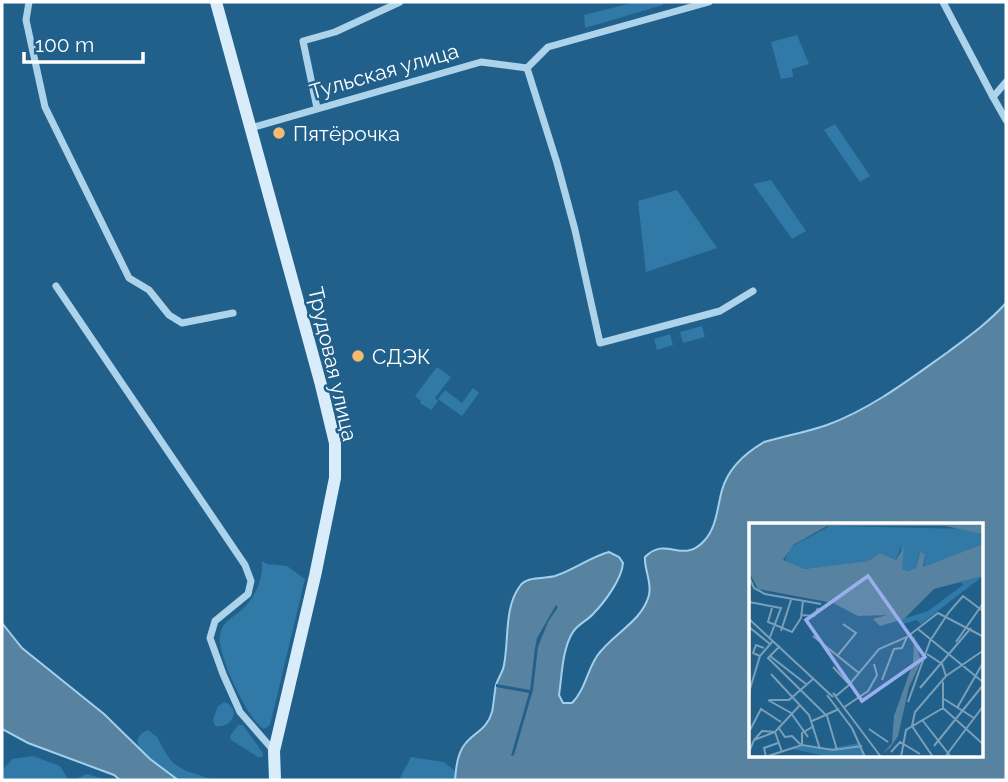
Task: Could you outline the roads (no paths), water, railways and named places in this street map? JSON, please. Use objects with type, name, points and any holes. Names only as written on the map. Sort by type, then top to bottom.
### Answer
[{"type":"main road","name":"Трудовая улица","points":[[216,2],[321,385],[334,443],[335,478],[274,751],[275,780]]},
{"type":"street","points":[[29,2],[26,20],[46,107],[129,278],[149,290],[169,315],[182,323],[233,313]]},
{"type":"street","points":[[317,108],[303,41],[335,32],[400,2]]},
{"type":"street","points":[[709,2],[548,47],[527,68],[575,230],[600,343],[720,310],[752,291]]},
{"type":"street","points":[[943,2],[1006,120]]},
{"type":"street","name":"Тульская улица","points":[[251,128],[481,62],[527,68]]},
{"type":"street","points":[[993,97],[1006,82]]},
{"type":"street","points":[[56,286],[245,565],[251,580],[248,594],[215,621],[210,638],[240,712],[274,751]]},
{"type":"place","name":"Пятёрочка","points":[[279,133]]},
{"type":"place","name":"СДЭК","points":[[358,356]]}]
